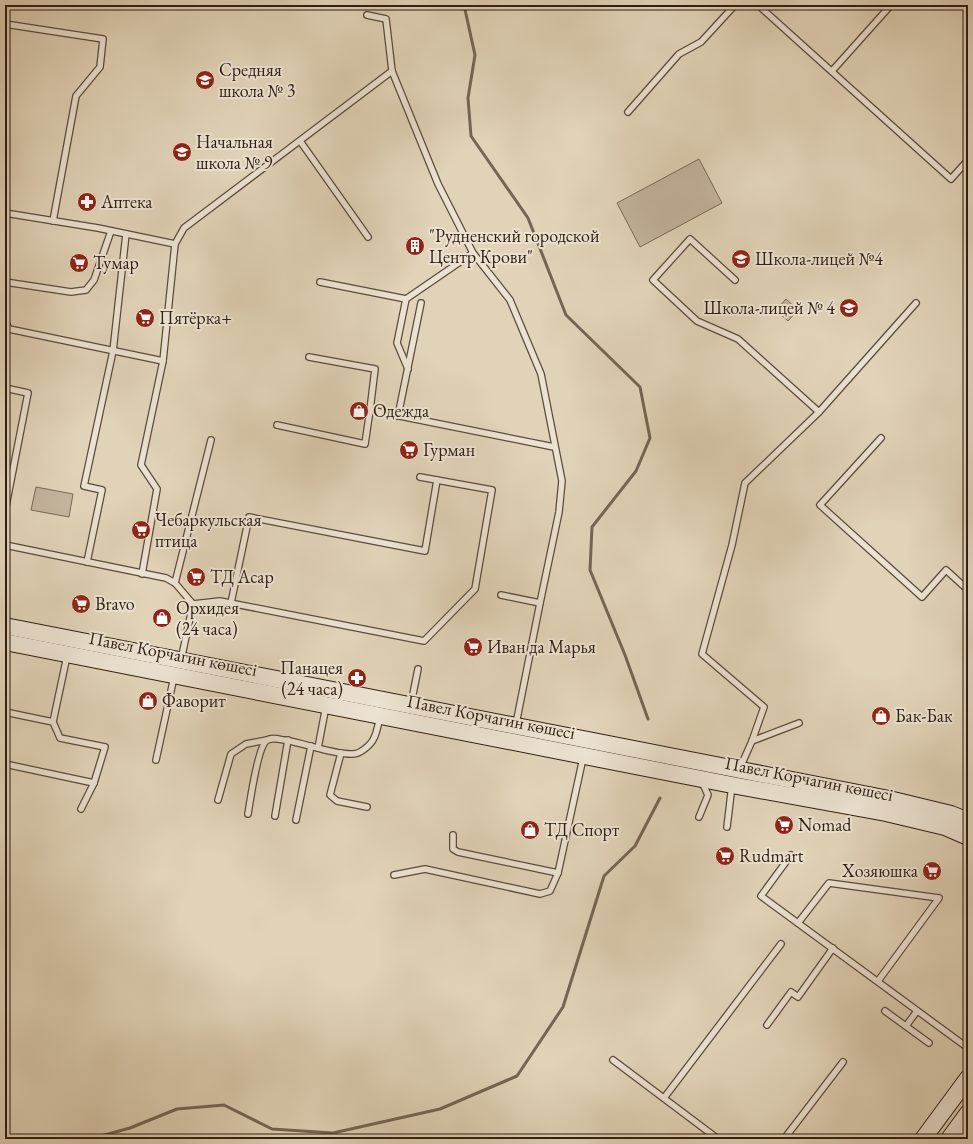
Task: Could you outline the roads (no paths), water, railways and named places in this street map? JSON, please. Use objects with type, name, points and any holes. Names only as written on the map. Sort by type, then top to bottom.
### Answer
[{"type":"street","name":"Павел Корчагин көшесі","points":[[5,626],[68,646],[178,668],[301,692],[410,706],[516,726],[701,771],[732,785],[886,813],[945,827],[968,837]]},
{"type":"street","name":"Павел Корчагин көшесі","points":[[5,642],[68,646]]},
{"type":"street","name":"Павел Корчагин көшесі","points":[[301,692],[326,705],[584,756],[701,771],[737,770],[889,799],[951,814],[968,821]]},
{"type":"street","points":[[923,1139],[968,1078]]},
{"type":"street","points":[[949,1139],[968,1113]]},
{"type":"lane","points":[[628,112],[679,54],[701,42],[734,5]]},
{"type":"lane","points":[[758,5],[951,179],[968,160]]},
{"type":"lane","points":[[832,71],[891,5]]},
{"type":"lane","points":[[367,15],[386,19],[392,71],[438,184],[473,253],[510,300],[541,374],[554,447],[562,481],[559,512],[516,726]]},
{"type":"lane","points":[[5,24],[103,39],[100,67],[76,96],[53,221]]},
{"type":"lane","points":[[142,574],[157,489],[141,465],[163,361],[175,244],[184,228],[392,71]]},
{"type":"lane","points":[[300,141],[368,237]]},
{"type":"lane","points":[[5,213],[111,231],[175,244]]},
{"type":"lane","points":[[5,282],[71,292],[86,290],[94,280],[111,231]]},
{"type":"lane","points":[[87,562],[102,490],[84,486],[113,351],[126,234]]},
{"type":"lane","points":[[735,280],[690,239],[652,280],[697,321],[738,339],[819,412]]},
{"type":"lane","points":[[408,369],[397,343],[406,299],[473,253]]},
{"type":"lane","points":[[320,282],[406,299]]},
{"type":"lane","points":[[398,416],[421,302]]},
{"type":"lane","points":[[728,827],[732,785],[737,770],[752,741],[764,706],[702,654],[732,545],[745,483],[819,412],[916,303]]},
{"type":"lane","points":[[5,320],[9,329],[163,361]]},
{"type":"lane","points":[[277,425],[365,444],[375,369],[309,357]]},
{"type":"lane","points":[[5,388],[28,393],[5,511]]},
{"type":"lane","points":[[370,410],[554,447]]},
{"type":"lane","points":[[881,438],[820,505],[922,597],[946,570],[968,590]]},
{"type":"lane","points":[[175,583],[211,440]]},
{"type":"lane","points":[[193,604],[220,601],[423,644],[477,589],[492,490],[420,477]]},
{"type":"lane","points":[[231,603],[249,517],[425,551],[437,480]]},
{"type":"lane","points":[[5,545],[166,578],[175,583],[193,604]]},
{"type":"lane","points":[[501,595],[540,603]]},
{"type":"lane","points":[[156,760],[170,692],[178,668],[193,604]]},
{"type":"lane","points":[[68,646],[53,722],[60,738],[105,748],[94,783],[82,809]]},
{"type":"lane","points":[[410,706],[418,669]]},
{"type":"lane","points":[[318,748],[326,705]]},
{"type":"lane","points":[[5,712],[53,722]]},
{"type":"lane","points":[[218,800],[231,754],[246,744],[272,738],[288,740],[318,748],[355,755],[367,747],[374,738],[381,716]]},
{"type":"lane","points":[[752,741],[799,723]]},
{"type":"lane","points":[[248,814],[258,762],[263,745],[267,740]]},
{"type":"lane","points":[[274,816],[288,740]]},
{"type":"lane","points":[[296,820],[311,746]]},
{"type":"lane","points":[[341,753],[330,795],[337,800],[367,807]]},
{"type":"lane","points":[[394,875],[425,869],[540,894],[550,891],[558,873],[584,756]]},
{"type":"lane","points":[[5,764],[94,783]]},
{"type":"lane","points":[[699,817],[708,795],[701,771]]},
{"type":"lane","points":[[453,835],[453,849],[458,852],[558,873]]},
{"type":"lane","points":[[791,855],[761,896],[968,1048]]},
{"type":"lane","points":[[798,923],[829,884],[939,898],[878,981]]},
{"type":"lane","points":[[664,1098],[781,944]]},
{"type":"lane","points":[[767,1025],[791,992],[798,997],[833,948]]},
{"type":"lane","points":[[885,1011],[929,1043]]},
{"type":"lane","points":[[906,1026],[917,1011]]},
{"type":"lane","points":[[613,1060],[718,1139]]},
{"type":"lane","points":[[784,1139],[843,1062]]},
{"type":"waterway","points":[[464,5],[475,55],[468,98],[471,136],[528,218],[566,315],[640,387],[650,438],[636,471],[592,527],[590,570],[625,655],[648,719]]},
{"type":"waterway","points":[[90,1139],[130,1128],[177,1109],[224,1105],[272,1129],[333,1133],[440,1109],[517,1076],[563,1007],[604,876],[635,846],[660,798]]},
{"type":"place","name":"Средняя школа № 3","points":[[205,80]]},
{"type":"place","name":"Начальная школа № 9","points":[[182,152]]},
{"type":"place","name":"Аптека","points":[[87,202]]},
{"type":"place","name":"\"Рудненский городской Центр Крови\"","points":[[415,246]]},
{"type":"place","name":"Школа-лицей №4","points":[[741,259]]},
{"type":"place","name":"Тумар","points":[[79,263]]},
{"type":"place","name":"Школа-лицей № 4","points":[[849,308]]},
{"type":"place","name":"Пятёрка+","points":[[145,318]]},
{"type":"place","name":"Одежда","points":[[359,411]]},
{"type":"place","name":"Гурман","points":[[409,450]]},
{"type":"place","name":"Чебаркульская птица","points":[[141,530]]},
{"type":"place","name":"ТД Асар","points":[[196,577]]},
{"type":"place","name":"Bravo","points":[[81,604]]},
{"type":"place","name":"Орхидея (24 часа)","points":[[162,618]]},
{"type":"place","name":"Иван да Марья","points":[[473,647]]},
{"type":"place","name":"Панацея (24 часа)","points":[[357,678]]},
{"type":"place","name":"Фаворит","points":[[148,701]]},
{"type":"place","name":"Бак-Бак","points":[[881,716]]},
{"type":"place","name":"Nomad","points":[[784,825]]},
{"type":"place","name":"ТД Спорт","points":[[530,830]]},
{"type":"place","name":"Rudmart","points":[[725,856]]},
{"type":"place","name":"Хозяюшка","points":[[932,871]]}]
